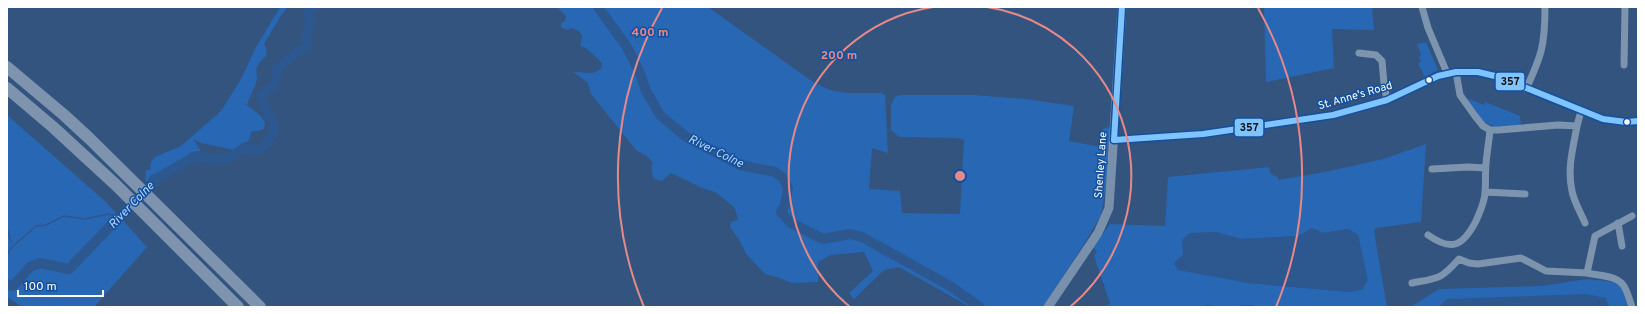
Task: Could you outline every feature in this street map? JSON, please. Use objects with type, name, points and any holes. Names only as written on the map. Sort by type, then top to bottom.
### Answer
[{"type":"highway","points":[[7,67],[64,115],[260,307]]},
{"type":"highway","points":[[7,88],[129,197],[238,307]]},
{"type":"main road","name":"Shenley Lane","points":[[1048,307],[1098,233],[1107,216],[1110,202],[1122,7]]},
{"type":"street","points":[[1422,7],[1428,28],[1447,73]]},
{"type":"street","points":[[1526,89],[1536,70],[1542,52],[1545,37],[1545,7]]},
{"type":"street","points":[[1624,65],[1625,7]]},
{"type":"street","points":[[1359,53],[1373,54],[1379,57],[1383,64],[1384,84],[1387,100]]},
{"type":"street","name":"St. Anne's Road","points":[[1114,140],[1203,134],[1302,120],[1355,109],[1387,100],[1438,76],[1456,72],[1487,74],[1603,119],[1626,122],[1638,121]]},
{"type":"street","points":[[1456,72],[1459,90],[1467,105],[1480,123],[1490,130],[1558,125],[1577,126]]},
{"type":"street","points":[[1581,111],[1571,160],[1570,178],[1572,193],[1585,223]]},
{"type":"street","points":[[1428,235],[1444,244],[1456,245],[1470,233],[1480,212],[1485,192],[1485,168],[1490,130]]},
{"type":"street","points":[[1432,169],[1468,167],[1485,168]]},
{"type":"street","points":[[1485,192],[1525,194]]},
{"type":"street","points":[[1587,273],[1595,236],[1632,216]]},
{"type":"street","points":[[1618,223],[1622,246]]},
{"type":"street","points":[[1456,245],[1460,259]]},
{"type":"street","points":[[1460,259],[1469,263],[1478,264],[1517,258],[1524,259],[1546,271],[1587,273],[1613,278],[1619,281],[1626,289],[1632,307]]},
{"type":"street","points":[[1412,283],[1437,279],[1460,259]]},
{"type":"shaded area","points":[[281,7],[288,7],[282,14],[264,44],[267,52],[257,67],[257,81],[247,105],[260,115],[265,122],[264,129],[252,131],[249,140],[239,151],[201,143],[193,139],[201,151],[192,152],[156,176],[152,174],[147,182],[145,180],[146,170],[150,170],[151,162],[155,157],[181,146],[221,111],[241,79],[255,49]]},
{"type":"shaded area","points":[[557,7],[708,7],[813,82],[830,90],[847,93],[882,93],[885,95],[888,153],[872,148],[869,189],[900,191],[902,213],[960,214],[964,140],[957,138],[899,137],[891,130],[891,105],[895,97],[900,95],[974,95],[1025,99],[1074,106],[1069,141],[1101,147],[1103,129],[1108,127],[1110,129],[1106,186],[1101,215],[1083,246],[1043,307],[970,307],[899,267],[884,270],[854,299],[849,293],[873,271],[864,252],[831,255],[818,262],[818,282],[792,283],[765,274],[747,255],[730,227],[731,222],[738,220],[735,208],[717,193],[700,187],[671,173],[662,181],[654,179],[651,167],[653,163],[648,157],[636,150],[591,94],[588,83],[573,72],[593,73],[601,69],[602,63],[586,48],[580,46],[582,36],[579,31],[571,28],[567,30],[561,27],[561,23],[565,21],[566,16]]},
{"type":"shaded area","points":[[1264,7],[1372,7],[1374,30],[1332,29],[1334,68],[1266,82]]},
{"type":"shaded area","points":[[1426,42],[1438,70],[1425,77],[1418,63],[1421,62],[1419,57],[1421,55],[1417,44]]},
{"type":"shaded area","points":[[1467,98],[1484,105],[1485,102],[1520,116],[1521,126],[1501,127],[1490,125],[1480,118]]},
{"type":"shaded area","points":[[7,115],[106,202],[147,247],[94,307],[22,307],[7,297]]},
{"type":"shaded area","points":[[1426,144],[1421,222],[1376,228],[1374,231],[1387,307],[1254,307],[1252,305],[1219,307],[1206,305],[1204,307],[1107,307],[1110,303],[1094,256],[1097,251],[1093,248],[1110,224],[1165,226],[1168,177],[1269,167],[1270,173],[1278,177],[1278,180],[1325,172],[1383,159]],"holes":[[[1312,228],[1323,233],[1348,229],[1358,235],[1361,252],[1351,292],[1248,283],[1174,263],[1215,232],[1241,239],[1299,236]]]},
{"type":"shaded area","points":[[1312,228],[1323,233],[1348,229],[1358,235],[1368,280],[1363,289],[1351,292],[1248,283],[1178,270],[1174,264],[1183,255],[1182,240],[1189,233],[1215,232],[1241,239],[1299,236]]},
{"type":"shaded area","points":[[1587,279],[1615,282],[1624,289],[1628,307],[1609,307],[1606,298],[1448,299],[1439,307],[1408,307],[1439,289],[1542,286]]},
{"type":"shaded area","points":[[1586,294],[1606,298],[1609,307],[1439,307],[1447,299]]},
{"type":"waterway","name":"River Colne","points":[[7,284],[13,286],[30,267],[40,263],[69,269],[156,179],[196,156],[210,159],[222,159],[228,158],[245,147],[255,151],[262,149],[272,135],[274,127],[263,105],[261,95],[274,85],[277,69],[300,50],[307,48],[307,31],[311,23],[308,14],[314,7]]},
{"type":"waterway","name":"River Colne","points":[[598,7],[627,47],[640,73],[646,91],[660,115],[685,136],[740,165],[775,172],[783,178],[788,188],[785,205],[781,212],[791,223],[823,239],[850,234],[862,237],[950,286],[980,307]]},
{"type":"waterway","points":[[7,255],[12,247],[36,226],[46,225],[64,216],[85,219],[108,214],[121,217]]},
{"type":"waterway","points":[[7,228],[11,242]]},
{"type":"transit line","name":"357","points":[[1114,140],[1122,7]]},
{"type":"transit line","name":"357","points":[[1114,140],[1203,134],[1333,115],[1387,100],[1438,76],[1456,72],[1478,72],[1499,77],[1603,119],[1626,122],[1638,121]]}]
